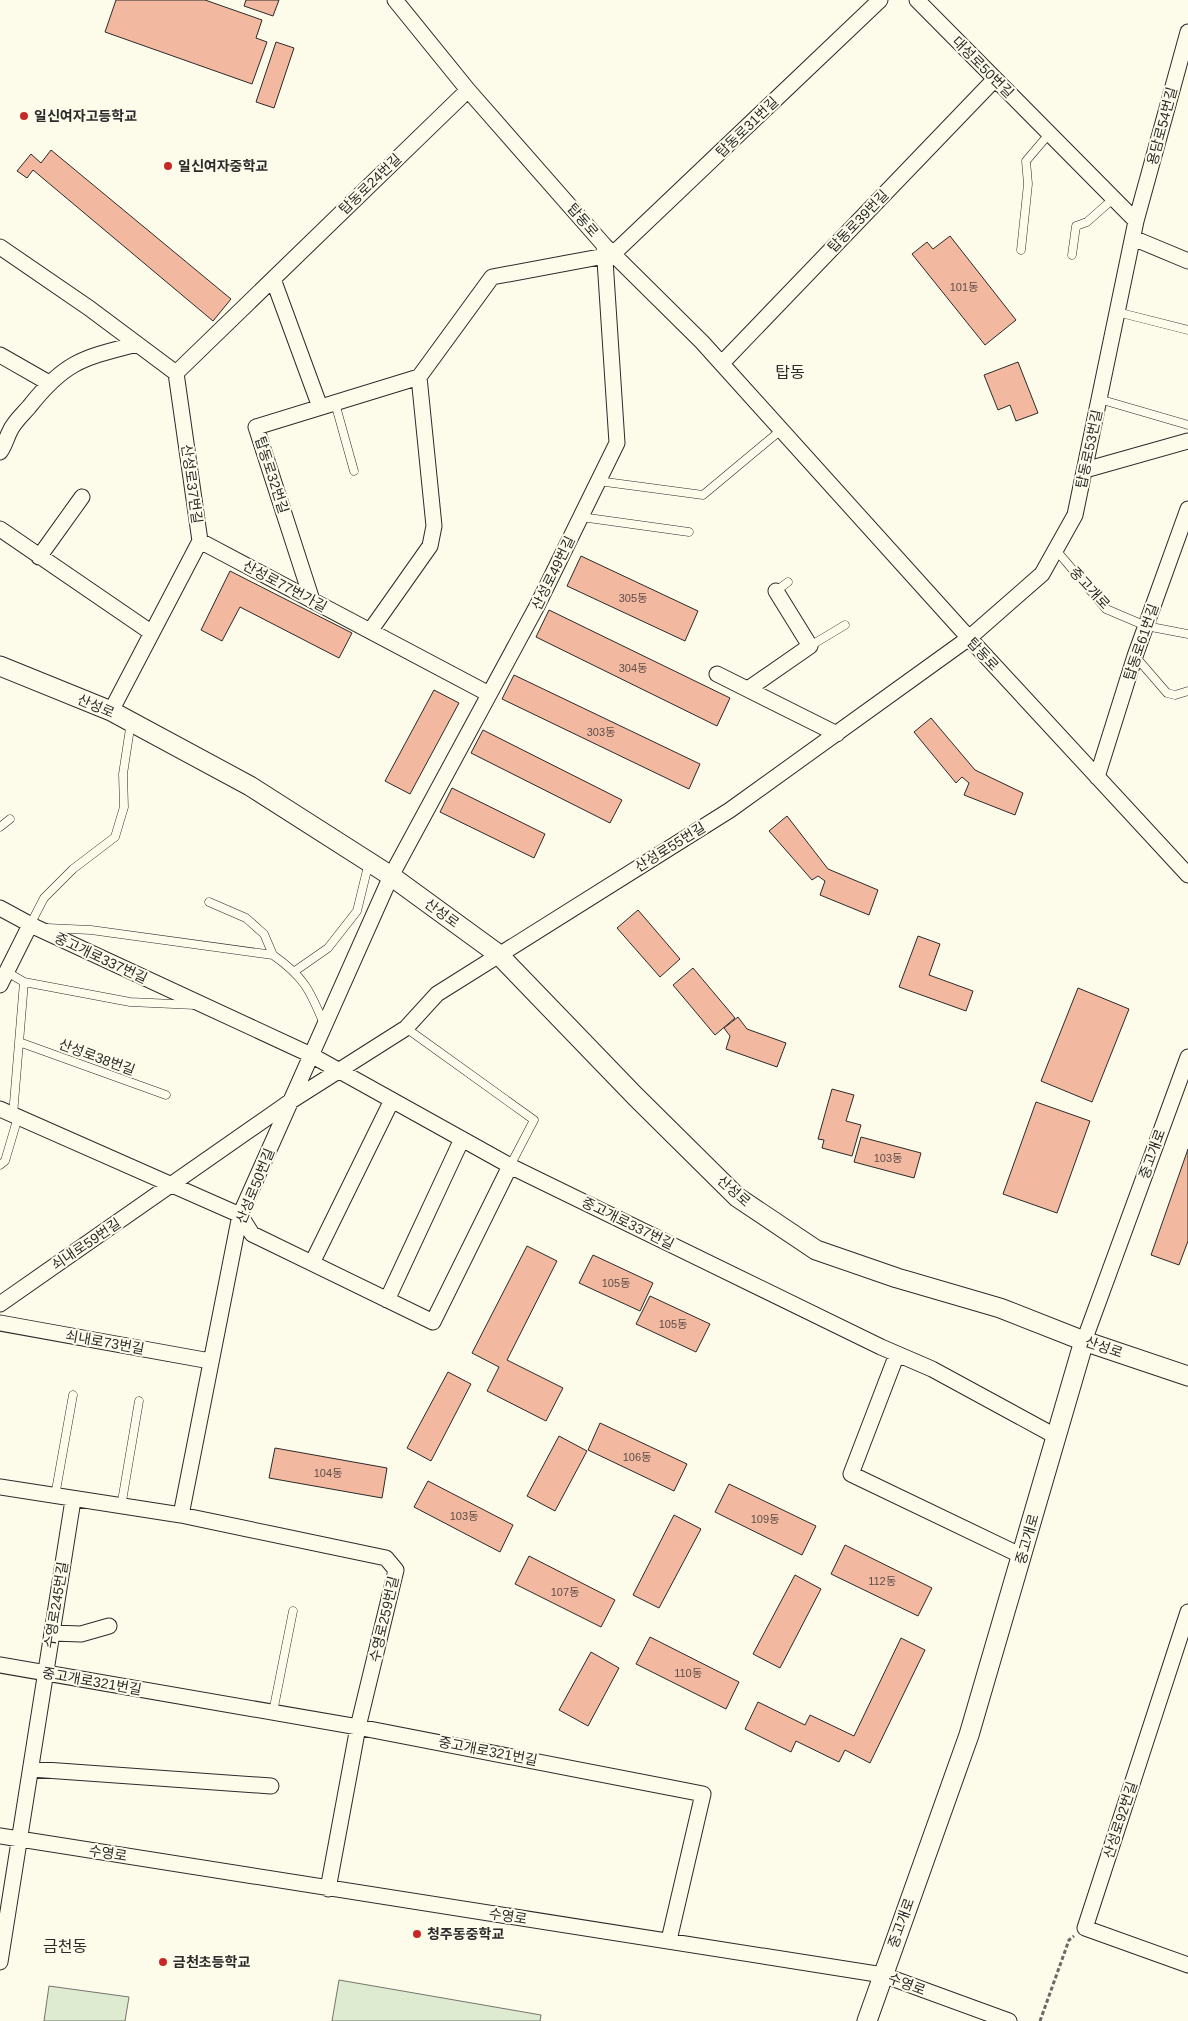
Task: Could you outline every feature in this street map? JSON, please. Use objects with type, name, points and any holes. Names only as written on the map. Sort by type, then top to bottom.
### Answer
[{"type":"street","name":"탑동로","points":[[395,0],[468,90],[608,251],[722,363],[969,638],[1188,875]]},
{"type":"street","name":"탑동로31번길","points":[[608,251],[880,0]]},
{"type":"street","name":"대성로50번길","points":[[917,0],[1136,221]]},
{"type":"street","name":"용담로54번길","points":[[1136,221],[1188,32]]},
{"type":"street","name":"탑동로39번길","points":[[722,363],[995,79]]},
{"type":"street","name":"탑동로24번길","points":[[176,373],[468,90]]},
{"type":"street","name":"탑동로53번길","points":[[969,638],[1042,574],[1075,515],[1136,221]]},
{"type":"street","points":[[1133,238],[1188,261]]},
{"type":"street","points":[[0,247],[176,373]]},
{"type":"street","points":[[370,631],[430,546],[434,526],[419,377],[492,277],[608,251]]},
{"type":"street","name":"산성로49번길","points":[[391,876],[537,606],[617,442],[608,251]]},
{"type":"street","points":[[273,279],[320,407]]},
{"type":"street","points":[[0,452],[7,443],[10,431],[49,383],[67,367],[90,356],[137,344]]},
{"type":"street","points":[[0,355],[49,383]]},
{"type":"street","name":"산성로37번길","points":[[111,711],[200,541],[176,373]]},
{"type":"street","name":"탑동로32번길","points":[[312,600],[256,427],[419,377]]},
{"type":"street","points":[[1085,470],[1188,441]]},
{"type":"street","points":[[39,557],[82,497]]},
{"type":"street","name":"탑동로61번길","points":[[1097,777],[1135,656],[1188,509]]},
{"type":"street","points":[[0,529],[152,633]]},
{"type":"street","name":"산성로77번가길","points":[[200,541],[489,694]]},
{"type":"street","points":[[748,689],[810,646],[776,591]]},
{"type":"street","name":"산성로55번길","points":[[406,1028],[437,994],[730,810],[969,638]]},
{"type":"street","name":"산성로","points":[[0,666],[111,711],[132,722],[250,786],[391,876],[498,954],[635,1096],[737,1197],[816,1250],[897,1278],[1000,1308],[1084,1341],[1188,1376]]},
{"type":"street","points":[[717,674],[837,734]]},
{"type":"street","name":"산성로50번길","points":[[181,1515],[240,1215],[391,876]]},
{"type":"street","name":"중고개로337번길","points":[[0,908],[32,926],[311,1055],[510,1166],[897,1354],[932,1369],[1057,1437]]},
{"type":"street","points":[[3,978],[32,926]]},
{"type":"street","name":"쇠내로59번길","points":[[0,1304],[291,1101],[406,1028]]},
{"type":"street","name":"중고개로","points":[[868,2021],[969,1735],[1084,1341],[1188,1057]]},
{"type":"street","points":[[312,1263],[392,1100]]},
{"type":"street","points":[[10,1114],[240,1215],[252,1234],[434,1322],[510,1166]]},
{"type":"street","points":[[387,1300],[462,1139]]},
{"type":"street","name":"쇠내로73번길","points":[[0,1323],[210,1361]]},
{"type":"street","points":[[897,1354],[851,1474],[1022,1556]]},
{"type":"street","name":"수영로259번길","points":[[0,1487],[54,1497],[181,1515],[386,1558],[396,1570],[358,1727],[328,1889]]},
{"type":"street","name":"수영로245번길","points":[[0,1962],[74,1500]]},
{"type":"street","name":"산성로92번길","points":[[1085,1928],[1188,1612]]},
{"type":"street","points":[[52,1633],[81,1634],[109,1626]]},
{"type":"street","name":"중고개로321번길","points":[[0,1665],[358,1727],[703,1794],[670,1940]]},
{"type":"street","points":[[31,1769],[271,1786]]},
{"type":"street","name":"수영로","points":[[0,1836],[328,1889],[670,1940],[883,1976],[1009,2021]]},
{"type":"street","points":[[1085,1928],[1188,1965]]},
{"type":"lane","points":[[1021,250],[1028,184],[1026,161],[1049,134]]},
{"type":"lane","points":[[1072,255],[1076,226],[1087,222],[1114,198]]},
{"type":"lane","points":[[1117,312],[1188,330]]},
{"type":"lane","points":[[1099,399],[1188,425]]},
{"type":"lane","points":[[335,403],[354,471]]},
{"type":"lane","points":[[598,481],[703,494],[782,430]]},
{"type":"lane","points":[[581,517],[689,532]]},
{"type":"lane","name":"중고개로","points":[[1056,550],[1106,609],[1146,626],[1188,634]]},
{"type":"lane","points":[[776,591],[788,582]]},
{"type":"lane","points":[[810,646],[845,624]]},
{"type":"lane","points":[[1135,656],[1167,693],[1175,695],[1188,691]]},
{"type":"lane","points":[[132,722],[123,774],[124,808],[115,837],[73,869],[44,898],[32,926],[91,930],[273,955],[295,971],[312,996],[324,1025]]},
{"type":"lane","points":[[0,827],[10,818]]},
{"type":"lane","points":[[295,971],[328,948],[357,911],[369,862]]},
{"type":"lane","points":[[209,902],[246,918],[264,934],[273,955]]},
{"type":"lane","name":"중고개로337번길","points":[[3,978],[130,1002],[204,1006]]},
{"type":"lane","points":[[0,1165],[5,1161],[24,982]]},
{"type":"lane","points":[[406,1028],[534,1120],[510,1166]]},
{"type":"lane","name":"산성로38번길","points":[[19,1042],[166,1096]]},
{"type":"lane","points":[[54,1497],[73,1395]]},
{"type":"lane","points":[[121,1507],[139,1401]]},
{"type":"lane","points":[[273,1712],[294,1611]]},
{"type":"path","points":[[1040,2021],[1068,1940],[1085,1928]]},
{"type":"green space","points":[[339,1980],[541,2015],[540,2021],[332,2021]]},
{"type":"green space","points":[[49,1986],[129,1997],[125,2021],[44,2021]]},
{"type":"building","points":[[116,0],[205,0],[262,20],[256,38],[267,42],[252,84],[105,32]]},
{"type":"building","points":[[246,0],[279,0],[273,16],[244,6]]},
{"type":"building","points":[[276,42],[294,48],[274,108],[256,102]]},
{"type":"building","points":[[51,150],[231,299],[213,321],[33,170],[27,178],[17,171],[31,154],[41,163]]},
{"type":"building","points":[[950,236],[1016,320],[985,345],[912,254],[927,242],[933,249]]},
{"type":"building","points":[[1018,362],[1038,413],[1016,421],[1010,405],[998,410],[984,375]]},
{"type":"building","points":[[581,556],[698,611],[685,641],[567,586]]},
{"type":"building","points":[[230,571],[352,633],[339,658],[240,607],[222,641],[201,630]]},
{"type":"building","points":[[549,610],[730,698],[717,726],[536,637]]},
{"type":"building","points":[[514,675],[700,764],[689,789],[502,699]]},
{"type":"building","points":[[434,690],[459,703],[410,794],[385,781]]},
{"type":"building","points":[[931,718],[975,770],[1023,793],[1015,815],[964,795],[969,783],[962,777],[956,783],[914,732]]},
{"type":"building","points":[[483,730],[622,800],[610,823],[471,753]]},
{"type":"building","points":[[452,788],[545,834],[534,858],[440,812]]},
{"type":"building","points":[[787,816],[828,869],[878,890],[869,915],[820,895],[825,881],[818,876],[812,880],[769,831]]},
{"type":"building","points":[[638,910],[680,959],[660,977],[617,928]]},
{"type":"building","points":[[918,936],[940,944],[929,975],[973,991],[966,1011],[899,987]]},
{"type":"building","points":[[693,968],[735,1018],[715,1035],[673,985]]},
{"type":"building","points":[[1078,988],[1129,1009],[1092,1102],[1041,1081]]},
{"type":"building","points":[[738,1017],[747,1029],[786,1043],[777,1067],[726,1049],[730,1036],[724,1028]]},
{"type":"building","points":[[832,1089],[854,1095],[846,1121],[861,1125],[852,1156],[822,1148],[824,1140],[818,1139]]},
{"type":"building","points":[[1036,1102],[1090,1121],[1057,1213],[1003,1194]]},
{"type":"building","points":[[861,1137],[921,1153],[914,1178],[854,1162]]},
{"type":"building","points":[[1188,1149],[1188,1241],[1179,1265],[1151,1255]]},
{"type":"building","points":[[527,1246],[557,1261],[507,1360],[563,1388],[546,1421],[487,1391],[499,1367],[472,1353]]},
{"type":"building","points":[[593,1255],[653,1283],[640,1311],[579,1283]]},
{"type":"building","points":[[650,1296],[710,1324],[696,1352],[636,1324]]},
{"type":"building","points":[[448,1372],[471,1384],[431,1461],[407,1448]]},
{"type":"building","points":[[600,1423],[687,1464],[674,1491],[588,1450]]},
{"type":"building","points":[[559,1436],[587,1451],[555,1511],[527,1496]]},
{"type":"building","points":[[275,1448],[387,1468],[382,1498],[269,1478]]},
{"type":"building","points":[[428,1481],[513,1525],[500,1552],[414,1507]]},
{"type":"building","points":[[729,1484],[816,1526],[802,1555],[715,1512]]},
{"type":"building","points":[[674,1515],[701,1529],[659,1608],[633,1595]]},
{"type":"building","points":[[845,1545],[932,1588],[918,1616],[831,1574]]},
{"type":"building","points":[[529,1556],[615,1600],[601,1627],[515,1584]]},
{"type":"building","points":[[795,1575],[821,1589],[780,1668],[753,1654]]},
{"type":"building","points":[[650,1637],[739,1682],[726,1709],[636,1664]]},
{"type":"building","points":[[901,1638],[925,1650],[870,1763],[845,1750],[839,1762],[796,1741],[791,1752],[745,1729],[758,1702],[805,1725],[810,1715],[854,1736]]},
{"type":"building","points":[[591,1652],[619,1668],[588,1726],[559,1710]]},
{"type":"place","name":"일신여자고등학교","points":[[24,116]]},
{"type":"place","name":"일신여자중학교","points":[[168,166]]},
{"type":"place","name":"청주동중학교","points":[[417,1934]]},
{"type":"place","name":"금천초등학교","points":[[163,1962]]},
{"type":"district","name":"탑동","points":[[790,372]]},
{"type":"district","name":"금천동","points":[[65,1946]]}]
